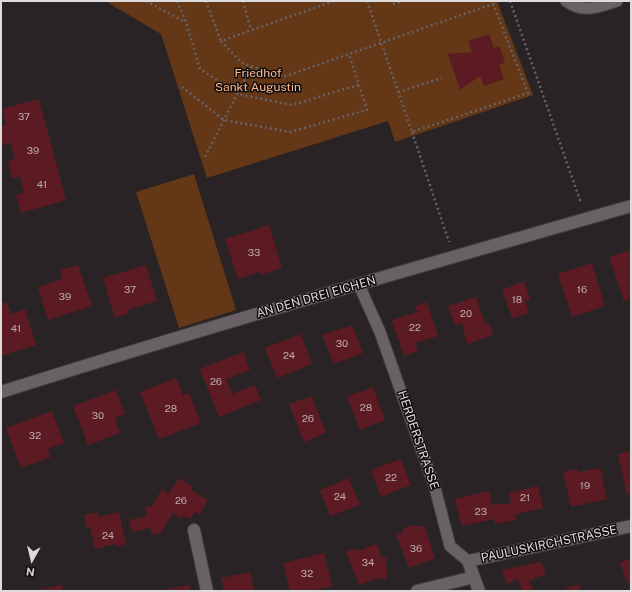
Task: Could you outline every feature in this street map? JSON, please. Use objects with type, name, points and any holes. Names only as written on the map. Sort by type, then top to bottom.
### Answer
[{"type":"street","name":"AN DEN DREI EICHEN","points":[[1,392],[140,348],[359,285],[454,255],[631,206]]},
{"type":"street","name":"PAULUSKIRCHSTRASSE","points":[[468,561],[631,526]]},
{"type":"street","points":[[194,530],[207,591]]},
{"type":"street","name":"HERDERSTRASSE","points":[[468,561],[479,591]]},
{"type":"street","points":[[417,591],[474,577]]},
{"type":"lane","points":[[566,1],[575,8],[592,10],[617,1]]},
{"type":"lane","name":"HERDERSTRASSE","points":[[359,285],[380,332],[433,481],[450,546],[468,561]]},
{"type":"path","points":[[146,1],[186,22]]},
{"type":"path","points":[[177,1],[186,22],[200,68],[238,94],[292,105],[358,85]]},
{"type":"path","points":[[206,1],[221,41],[242,64],[283,77],[493,2],[528,93],[412,132]]},
{"type":"path","points":[[243,1],[251,30]]},
{"type":"path","points":[[221,41],[334,1]]},
{"type":"path","points":[[367,1],[454,255]]},
{"type":"path","points":[[393,4],[403,1]]},
{"type":"path","points":[[510,1],[586,218]]},
{"type":"path","points":[[182,87],[224,120],[290,132],[367,110],[349,54]]},
{"type":"path","points":[[205,157],[252,67]]},
{"type":"path","points":[[398,92],[442,78]]},
{"type":"green space","name":"Friedhof Sankt Augustin","points":[[105,1],[497,1],[533,95],[395,142],[388,121],[207,178],[161,34]]},
{"type":"green space","points":[[194,174],[236,310],[179,328],[136,192]]},
{"type":"building","points":[[489,34],[494,48],[500,46],[505,63],[499,65],[504,79],[484,86],[480,76],[460,90],[448,54],[472,52],[468,41]]},
{"type":"building","points":[[39,99],[66,200],[21,213],[16,195],[24,193],[20,177],[12,178],[8,161],[15,159],[11,143],[3,145],[1,127],[6,125],[2,109]]},
{"type":"building","points":[[269,225],[282,268],[260,275],[259,272],[238,279],[225,239]]},
{"type":"building","points":[[631,250],[631,298],[624,301],[609,257]]},
{"type":"building","points":[[592,263],[605,306],[572,317],[558,274]]},
{"type":"building","points":[[78,265],[92,306],[48,320],[38,287],[62,279],[60,270]]},
{"type":"building","points":[[146,265],[157,301],[127,310],[128,314],[115,318],[103,278]]},
{"type":"building","points":[[524,281],[530,299],[525,301],[529,313],[512,318],[502,290]]},
{"type":"building","points":[[476,297],[485,324],[489,323],[493,335],[467,344],[462,323],[455,326],[448,306]]},
{"type":"building","points":[[7,302],[11,314],[25,309],[36,345],[1,356],[1,304]]},
{"type":"building","points":[[427,302],[438,336],[415,343],[418,351],[404,356],[392,320],[417,312],[415,306]]},
{"type":"building","points":[[352,325],[363,353],[334,364],[322,335]]},
{"type":"building","points":[[301,334],[312,364],[277,378],[265,348]]},
{"type":"building","points":[[243,352],[250,370],[226,379],[232,394],[255,385],[261,400],[219,417],[200,369]]},
{"type":"building","points":[[176,378],[183,395],[189,393],[201,423],[159,439],[140,392]]},
{"type":"building","points":[[373,387],[385,420],[360,430],[347,397]]},
{"type":"building","points":[[116,390],[125,414],[115,418],[120,433],[88,445],[73,406]]},
{"type":"building","points":[[312,396],[326,433],[304,442],[289,404]]},
{"type":"building","points":[[52,411],[64,443],[48,449],[51,457],[21,468],[6,428]]},
{"type":"building","points":[[631,451],[631,494],[627,495],[618,454]]},
{"type":"building","points":[[401,459],[411,485],[381,497],[371,470]]},
{"type":"building","points":[[600,468],[607,499],[571,507],[563,472],[577,469],[578,472]]},
{"type":"building","points":[[179,478],[193,487],[191,490],[208,500],[199,515],[195,512],[190,519],[184,515],[182,519],[173,513],[161,533],[152,535],[150,528],[132,532],[129,520],[147,516],[145,507],[152,506],[162,489],[169,494]]},
{"type":"building","points":[[349,478],[360,505],[330,516],[320,490]]},
{"type":"building","points":[[538,486],[543,508],[515,514],[516,520],[495,524],[494,519],[462,526],[455,499],[489,491],[492,505],[502,503],[502,505],[511,503],[509,493]]},
{"type":"building","points":[[97,512],[98,517],[119,512],[126,544],[115,547],[115,544],[95,549],[90,527],[87,528],[84,515]]},
{"type":"building","points":[[413,525],[418,527],[424,525],[435,558],[409,568],[396,535],[402,533],[404,528]]},
{"type":"building","points":[[377,544],[381,556],[386,558],[387,561],[385,566],[388,574],[386,580],[379,578],[359,585],[346,552],[354,549],[358,551]]},
{"type":"building","points":[[324,553],[332,586],[310,591],[290,591],[283,563]]},
{"type":"building","points":[[630,559],[631,588],[630,589],[620,563]]},
{"type":"building","points":[[541,562],[546,574],[529,581],[533,591],[517,591],[522,589],[518,579],[507,584],[502,570]]},
{"type":"building","points":[[250,572],[254,591],[224,591],[221,578]]},
{"type":"building","points":[[578,584],[581,591],[560,591]]},
{"type":"building","points":[[62,585],[63,591],[37,591],[37,590]]},
{"type":"building","points":[[190,585],[191,591],[164,591],[164,590]]}]
